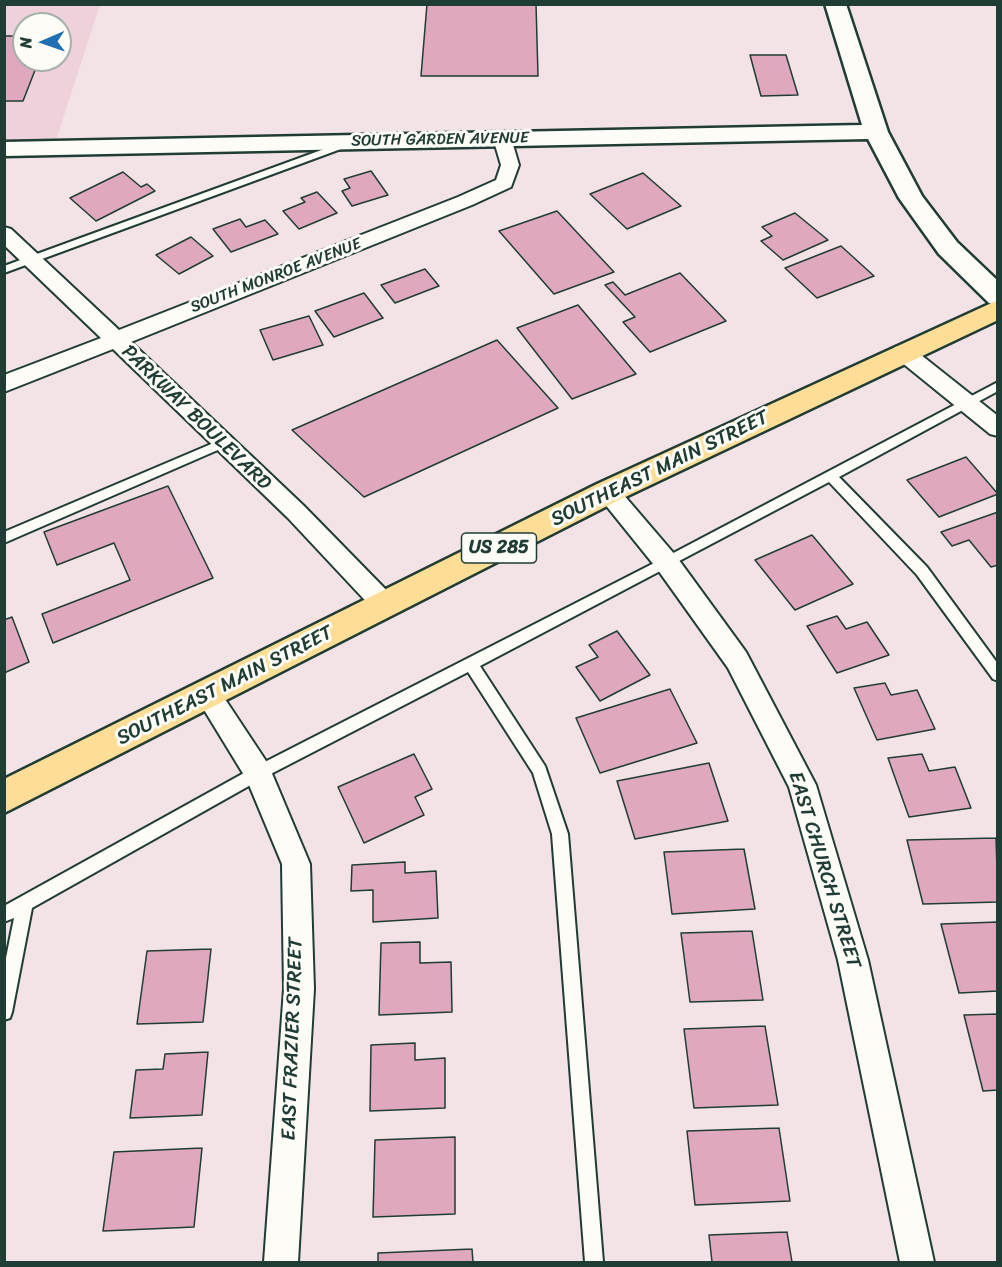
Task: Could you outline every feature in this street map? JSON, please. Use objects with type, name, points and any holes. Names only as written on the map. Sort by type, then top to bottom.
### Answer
[{"type":"main road","name":"SOUTHEAST MAIN STREET","points":[[4,797],[608,492],[998,309]]},
{"type":"street","points":[[836,4],[876,132],[910,198],[927,224],[948,248],[998,297]]},
{"type":"street","name":"SOUTH GARDEN AVENUE","points":[[4,149],[876,132]]},
{"type":"street","name":"SOUTH MONROE AVENUE","points":[[4,384],[465,201],[504,183],[510,165],[502,138]]},
{"type":"street","name":"PARKWAY BOULEVARD","points":[[4,233],[296,512],[385,605]]},
{"type":"street","points":[[903,352],[998,428]]},
{"type":"street","name":"EAST CHURCH STREET","points":[[608,492],[667,563],[737,660],[802,785],[853,960],[917,1263]]},
{"type":"street","name":"EAST FRAZIER STREET","points":[[208,695],[258,773],[296,864],[299,989],[281,1263]]},
{"type":"lane","points":[[4,270],[352,142]]},
{"type":"lane","points":[[4,915],[258,773],[667,563],[998,386]]},
{"type":"lane","points":[[4,538],[223,443]]},
{"type":"lane","points":[[830,475],[922,571],[998,675]]},
{"type":"lane","points":[[471,664],[540,771],[560,834],[594,1263]]},
{"type":"lane","points":[[4,1012],[25,903]]},
{"type":"shaded area","points":[[4,5],[100,5],[55,143],[5,143]]},
{"type":"building","points":[[427,4],[536,4],[538,76],[421,76]]},
{"type":"building","points":[[4,36],[12,36],[12,72],[34,72],[23,101],[4,101]]},
{"type":"building","points":[[750,55],[786,55],[798,95],[761,96]]},
{"type":"building","points":[[371,171],[388,195],[352,206],[342,191],[350,188],[344,179]]},
{"type":"building","points":[[123,172],[141,187],[147,184],[155,191],[96,221],[70,198]]},
{"type":"building","points":[[643,173],[681,206],[627,229],[590,194]]},
{"type":"building","points":[[317,192],[337,213],[299,229],[283,211],[305,202],[301,198]]},
{"type":"building","points":[[557,211],[614,272],[554,294],[499,231]]},
{"type":"building","points":[[795,213],[828,240],[783,260],[761,241],[772,236],[762,227]]},
{"type":"building","points":[[240,219],[246,227],[265,220],[278,234],[231,252],[213,229]]},
{"type":"building","points":[[191,237],[213,256],[179,274],[156,255]]},
{"type":"building","points":[[841,246],[874,276],[817,298],[785,268]]},
{"type":"building","points":[[425,269],[439,286],[395,303],[381,285]]},
{"type":"building","points":[[680,273],[726,321],[650,352],[623,322],[635,317],[605,285],[613,282],[625,295]]},
{"type":"building","points":[[364,293],[383,318],[334,337],[315,311]]},
{"type":"building","points":[[578,305],[636,374],[572,399],[517,328]]},
{"type":"building","points":[[309,316],[323,345],[273,360],[260,330]]},
{"type":"building","points":[[497,340],[558,408],[364,497],[292,430]]},
{"type":"building","points":[[966,457],[998,494],[939,517],[907,480]]},
{"type":"building","points":[[168,486],[213,578],[53,643],[42,614],[130,580],[114,543],[57,565],[44,532]]},
{"type":"building","points":[[998,512],[998,565],[991,567],[969,540],[952,546],[941,532]]},
{"type":"building","points":[[812,535],[853,584],[795,610],[755,560]]},
{"type":"building","points":[[837,616],[846,629],[867,622],[889,655],[837,673],[807,626]]},
{"type":"building","points":[[12,617],[29,662],[4,673],[4,620]]},
{"type":"building","points":[[617,631],[650,675],[600,701],[576,667],[598,657],[589,645]]},
{"type":"building","points":[[885,683],[891,695],[917,690],[935,729],[877,740],[854,688]]},
{"type":"building","points":[[670,689],[697,743],[600,773],[576,718]]},
{"type":"building","points":[[414,754],[432,789],[415,797],[424,815],[364,843],[338,787]]},
{"type":"building","points":[[922,754],[929,771],[955,767],[971,808],[909,817],[888,758]]},
{"type":"building","points":[[709,763],[728,821],[635,839],[617,781]]},
{"type":"building","points":[[996,838],[998,902],[923,904],[907,840]]},
{"type":"building","points":[[744,849],[755,909],[672,914],[664,852]]},
{"type":"building","points":[[405,862],[405,873],[436,871],[438,918],[373,922],[373,890],[351,891],[352,865]]},
{"type":"building","points":[[998,922],[998,991],[959,993],[941,924]]},
{"type":"building","points":[[752,931],[763,1000],[690,1002],[681,933]]},
{"type":"building","points":[[420,942],[420,963],[451,962],[452,1012],[379,1015],[381,943]]},
{"type":"building","points":[[211,949],[203,1022],[137,1024],[147,951]]},
{"type":"building","points":[[998,1014],[998,1090],[983,1091],[964,1015]]},
{"type":"building","points":[[765,1026],[778,1105],[694,1108],[684,1029]]},
{"type":"building","points":[[415,1043],[415,1060],[445,1058],[445,1108],[370,1111],[371,1045]]},
{"type":"building","points":[[208,1052],[202,1115],[130,1118],[136,1070],[163,1069],[165,1054]]},
{"type":"building","points":[[779,1128],[790,1201],[695,1205],[687,1131]]},
{"type":"building","points":[[455,1137],[455,1214],[373,1217],[375,1140]]},
{"type":"building","points":[[202,1148],[194,1227],[103,1231],[114,1152]]},
{"type":"building","points":[[787,1232],[792,1262],[712,1262],[709,1235]]},
{"type":"building","points":[[472,1249],[473,1262],[378,1262],[378,1253]]}]
